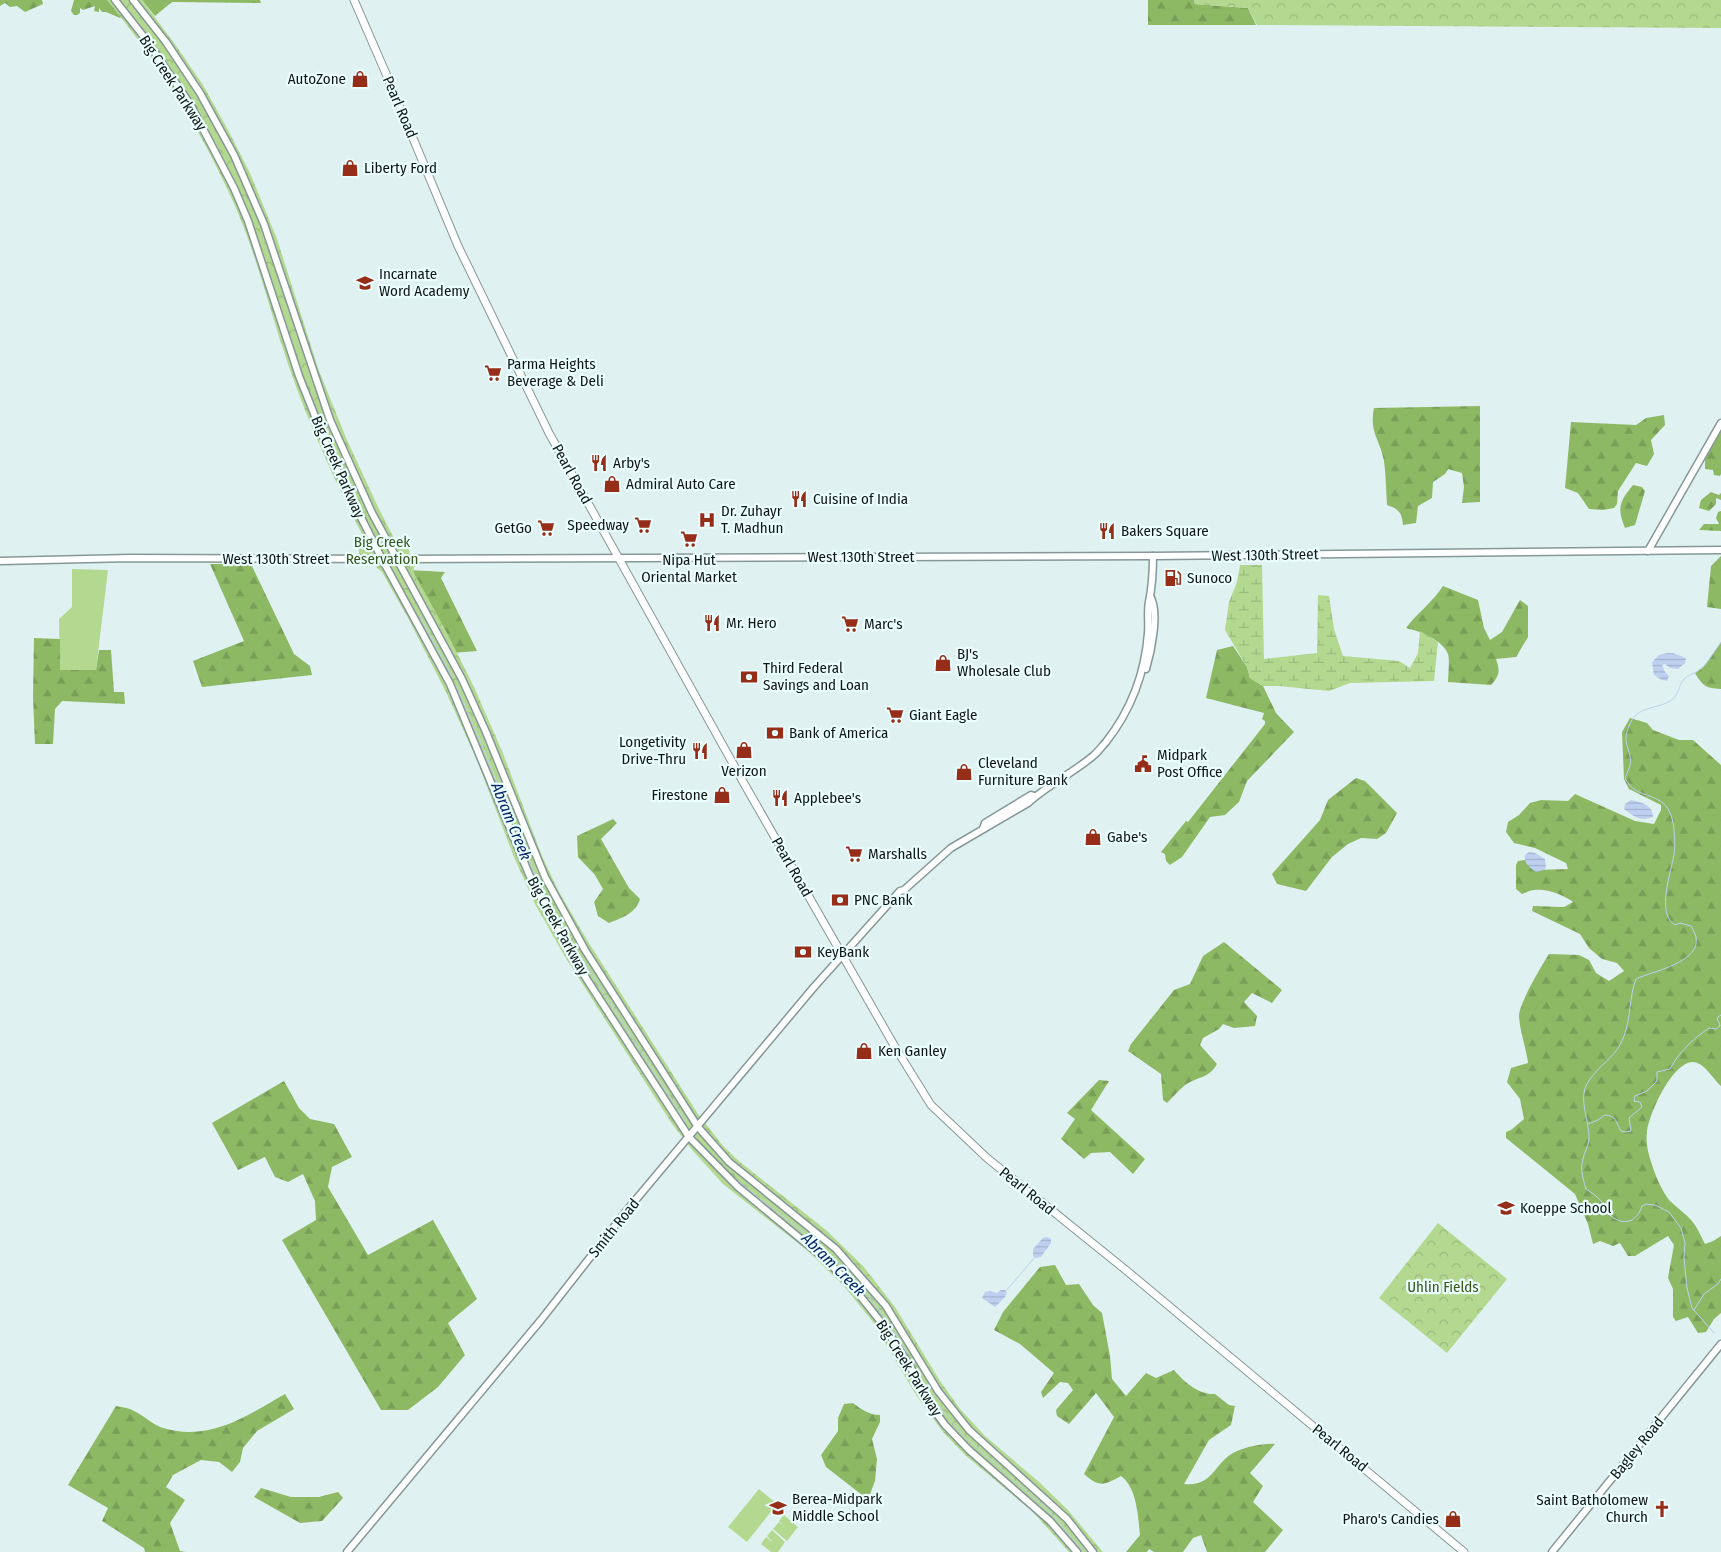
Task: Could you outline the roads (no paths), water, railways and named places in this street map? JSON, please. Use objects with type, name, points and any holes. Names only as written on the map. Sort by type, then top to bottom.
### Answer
[{"type":"main road","name":"Pearl Road","points":[[354,0],[458,246],[549,433],[746,787],[895,1047],[931,1106],[969,1142],[1464,1552]]},
{"type":"street","name":"Big Creek Parkway","points":[[115,0],[144,37],[190,104],[234,188],[248,221],[301,382],[334,464],[382,559],[450,684],[531,880],[573,958],[689,1137],[738,1187],[825,1259],[853,1287],[884,1326],[903,1354],[926,1399],[936,1414],[958,1439],[1050,1521],[1077,1552]]},
{"type":"street","name":"Big Creek Parkway","points":[[134,0],[166,42],[200,93],[234,155],[264,224],[330,420],[372,513],[462,679],[486,732],[544,878],[585,950],[698,1127],[709,1141],[736,1168],[836,1249],[886,1306],[938,1392],[969,1430],[1067,1519],[1093,1552]]},
{"type":"street","points":[[1648,551],[1721,423]]},
{"type":"street","name":"West 130th Street","points":[[0,561],[130,558],[398,559],[1153,556],[1721,550]]},
{"type":"street","name":"Smith Road","points":[[347,1552],[689,1137],[843,954],[886,908],[891,906],[904,890],[951,848],[1028,803],[1095,755],[1117,727],[1131,701],[1141,674],[1148,633],[1153,556]]},
{"type":"street","name":"Bagley Road","points":[[1552,1552],[1721,1344]]},
{"type":"street","points":[[926,1399],[938,1392]]},
{"type":"water","points":[[1673,653],[1686,658],[1685,663],[1678,669],[1670,668],[1665,664],[1662,665],[1669,676],[1667,681],[1654,675],[1652,662],[1659,655]]},
{"type":"water","points":[[1631,800],[1649,807],[1653,817],[1640,819],[1624,809],[1625,804]]},
{"type":"water","points":[[1529,852],[1545,859],[1546,867],[1544,870],[1536,872],[1528,865],[1525,861],[1525,855]]},
{"type":"water","points":[[1043,1238],[1051,1239],[1051,1243],[1041,1257],[1036,1258],[1033,1256],[1033,1249]]},
{"type":"water","points":[[1005,1290],[1007,1293],[995,1307],[982,1298],[985,1292],[997,1293]]},
{"type":"waterway","name":"Abram Creek","points":[[420,616],[452,677]]},
{"type":"waterway","points":[[1714,1333],[1692,1308],[1687,1288],[1684,1258],[1685,1243],[1681,1228],[1669,1212],[1655,1205],[1646,1204],[1642,1206],[1634,1219],[1626,1222],[1616,1219],[1611,1216],[1600,1200],[1586,1189],[1582,1166],[1589,1140],[1584,1104],[1585,1090],[1592,1077],[1616,1051],[1624,1036],[1636,979],[1674,965],[1683,960],[1696,946],[1696,937],[1691,926],[1680,923],[1675,925],[1669,920],[1666,912],[1666,892],[1675,849],[1673,824],[1670,812],[1665,805],[1633,788],[1625,778],[1630,762],[1626,742],[1627,731],[1637,714],[1673,699],[1684,679],[1703,667],[1721,642]]},
{"type":"waterway","name":"Abram Creek","points":[[456,686],[526,855],[558,920],[577,952]]},
{"type":"waterway","name":"Abram Creek","points":[[581,957],[685,1121]]},
{"type":"waterway","points":[[1588,1124],[1605,1115],[1612,1117],[1621,1131],[1631,1131],[1629,1118],[1642,1107],[1640,1102],[1634,1101],[1635,1096],[1647,1091],[1657,1081],[1657,1072],[1670,1069],[1682,1051],[1697,1037],[1709,1028],[1716,1029],[1720,1026],[1717,1020],[1721,1015]]},
{"type":"waterway","name":"Abram Creek","points":[[736,1179],[818,1244],[846,1271],[884,1316],[914,1367]]},
{"type":"waterway","points":[[1005,1292],[1035,1257]]},
{"type":"waterway","points":[[1694,1310],[1704,1294],[1718,1284],[1721,1279]]},
{"type":"waterway","name":"Abram Creek","points":[[919,1377],[929,1392]]},
{"type":"waterway","name":"Abram Creek","points":[[933,1399],[964,1436],[1051,1513],[1084,1552]]},
{"type":"place","name":"AutoZone","points":[[360,79]]},
{"type":"place","name":"Liberty Ford","points":[[350,168]]},
{"type":"place","name":"Incarnate Word Academy","points":[[365,283]]},
{"type":"place","name":"Parma Heights Beverage & Deli","points":[[493,373]]},
{"type":"place","name":"Arby's","points":[[599,463]]},
{"type":"place","name":"Admiral Auto Care","points":[[612,484]]},
{"type":"place","name":"Cuisine of India","points":[[799,499]]},
{"type":"place","name":"Dr. Zuhayr T. Madhun","points":[[707,520]]},
{"type":"place","name":"Speedway","points":[[643,525]]},
{"type":"place","name":"GetGo","points":[[546,528]]},
{"type":"place","name":"Bakers Square","points":[[1107,531]]},
{"type":"place","name":"Nipa Hut Oriental Market","points":[[689,539]]},
{"type":"place","name":"Sunoco","points":[[1173,578]]},
{"type":"place","name":"Mr. Hero","points":[[712,623]]},
{"type":"place","name":"Marc's","points":[[850,624]]},
{"type":"place","name":"BJ's Wholesale Club","points":[[943,663]]},
{"type":"place","name":"Third Federal Savings and Loan","points":[[749,677]]},
{"type":"place","name":"Giant Eagle","points":[[895,715]]},
{"type":"place","name":"Bank of America","points":[[775,733]]},
{"type":"place","name":"Verizon","points":[[744,750]]},
{"type":"place","name":"Longetivity Drive-Thru","points":[[700,751]]},
{"type":"place","name":"Midpark Post Office","points":[[1143,764]]},
{"type":"place","name":"Cleveland Furniture Bank","points":[[964,772]]},
{"type":"place","name":"Firestone","points":[[722,795]]},
{"type":"place","name":"Applebee's","points":[[780,798]]},
{"type":"place","name":"Gabe's","points":[[1093,837]]},
{"type":"place","name":"Marshalls","points":[[854,854]]},
{"type":"place","name":"PNC Bank","points":[[840,900]]},
{"type":"place","name":"KeyBank","points":[[803,952]]},
{"type":"place","name":"Ken Ganley","points":[[864,1051]]},
{"type":"place","name":"Koeppe School","points":[[1506,1208]]},
{"type":"place","name":"Berea-Midpark Middle School","points":[[778,1508]]},
{"type":"place","name":"Saint Batholomew Church","points":[[1662,1509]]},
{"type":"place","name":"Pharo's Candies","points":[[1453,1519]]},
{"type":"park label","name":"Big Creek Reservation","points":[[382,550]]},
{"type":"park label","name":"Uhlin Fields","points":[[1443,1287]]}]
